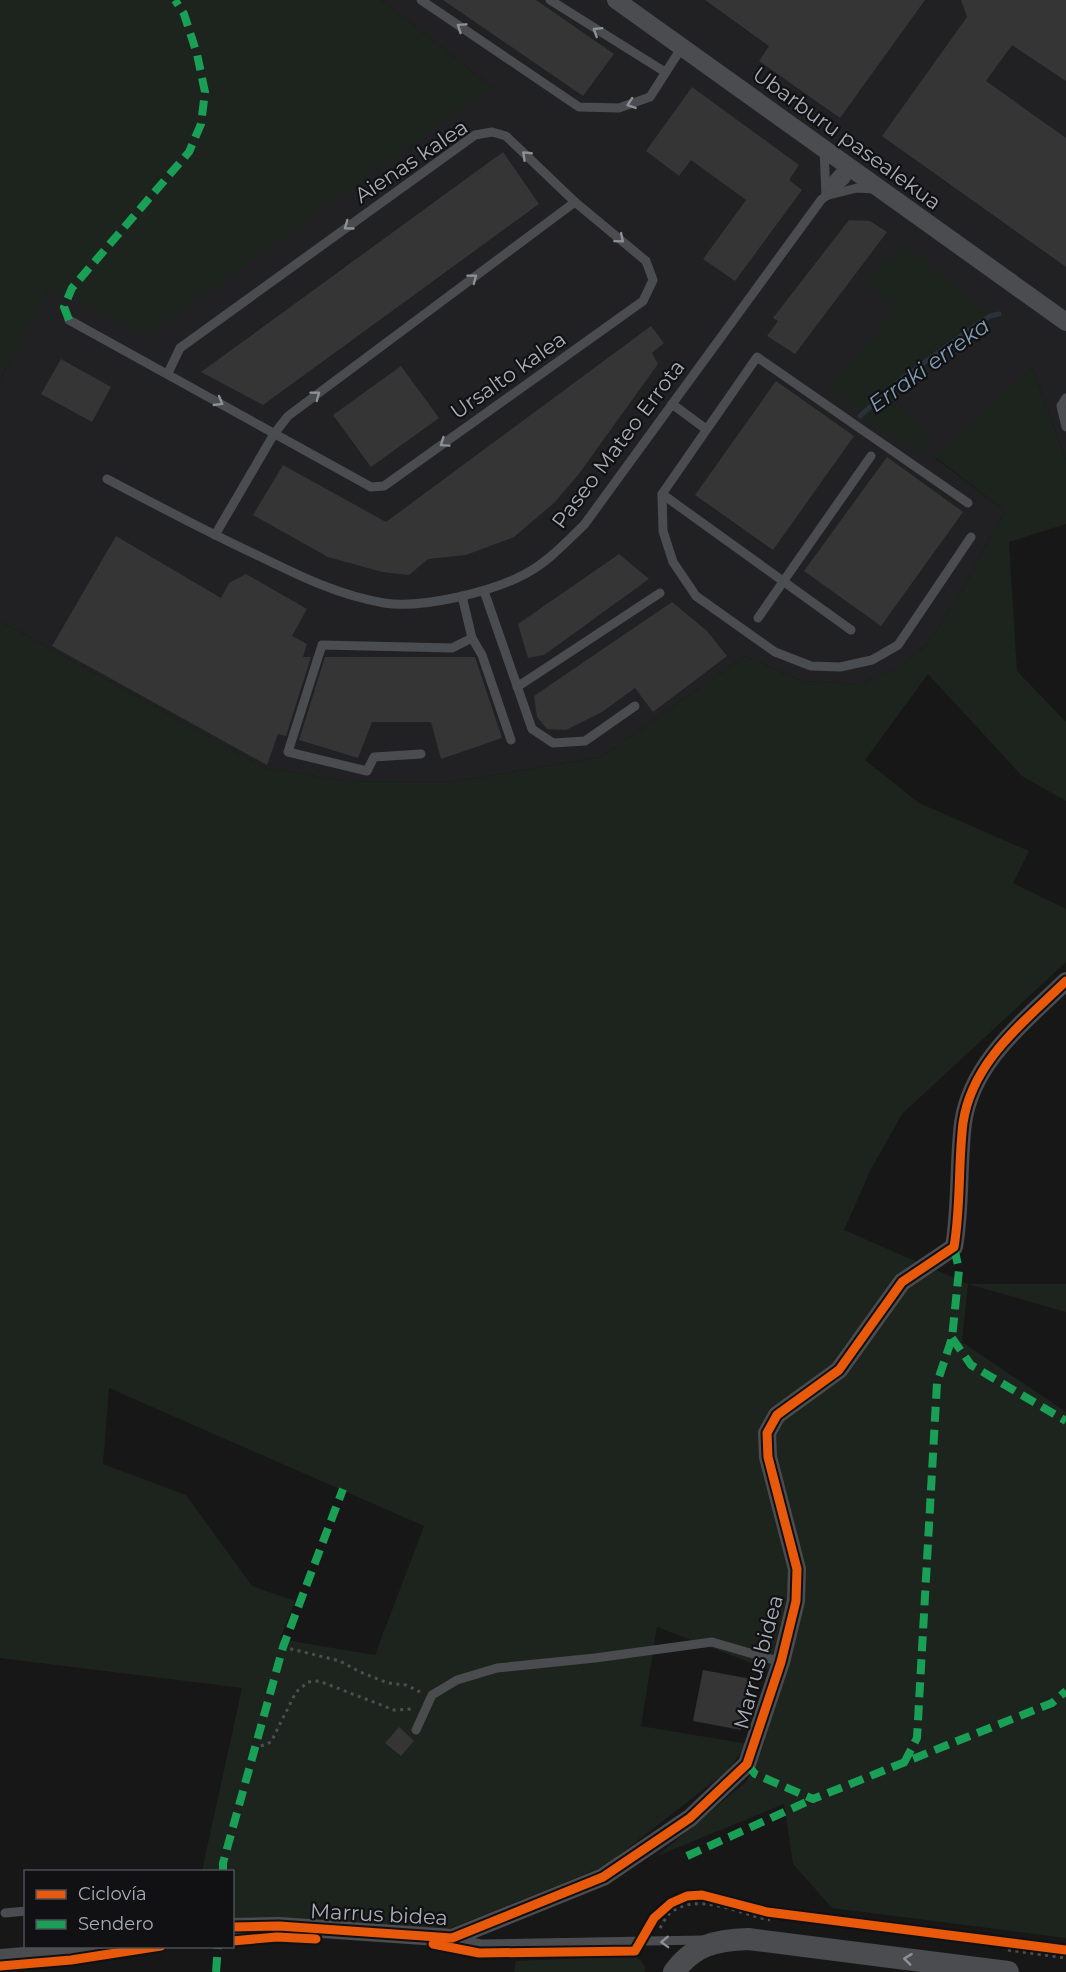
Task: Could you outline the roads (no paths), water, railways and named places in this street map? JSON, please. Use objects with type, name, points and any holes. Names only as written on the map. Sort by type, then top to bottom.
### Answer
[{"type":"street","name":"Ubarburu pasealekua","points":[[616,0],[880,190],[1061,315]]},
{"type":"street","name":"Marrus bidea","points":[[234,1927],[279,1926],[452,1938],[603,1877],[690,1818],[747,1764],[781,1662],[796,1601],[797,1569],[768,1456],[767,1433],[777,1415],[839,1370],[902,1282],[954,1247],[958,1222],[963,1120],[975,1082],[997,1048],[1066,981]]},
{"type":"street","points":[[674,1972],[683,1960],[702,1947],[723,1940],[748,1939],[1008,1972]]},
{"type":"street","points":[[0,1958],[49,1950],[87,1948]]},
{"type":"lane","points":[[421,0],[579,107],[619,108],[650,97],[681,47]]},
{"type":"lane","points":[[550,0],[665,72]]},
{"type":"lane","name":"Aienas kalea","points":[[168,373],[180,348],[475,135],[492,132],[506,136],[575,202]]},
{"type":"lane","points":[[824,149],[827,191],[857,188],[880,190]]},
{"type":"lane","name":"Paseo Mateo Errota","points":[[106,479],[215,535],[337,592],[387,603],[436,602],[484,591],[526,574],[553,554],[584,525],[827,191],[844,180],[852,169]]},
{"type":"lane","points":[[215,535],[274,434],[288,416],[575,202]]},
{"type":"lane","name":"Ursalto kalea","points":[[69,320],[370,487],[384,486],[644,301],[652,280],[646,261],[575,202]]},
{"type":"lane","points":[[968,503],[757,357],[662,494],[663,531],[673,562],[696,596],[775,652],[811,666],[840,667],[872,660],[898,645],[971,537]]},
{"type":"lane","points":[[1066,398],[1062,406],[1066,427]]},
{"type":"lane","points":[[672,404],[706,429]]},
{"type":"lane","points":[[748,634],[871,456]]},
{"type":"lane","points":[[662,494],[851,630]]},
{"type":"lane","points":[[484,591],[532,729],[554,743],[585,741],[635,706]]},
{"type":"lane","points":[[517,687],[660,592]]},
{"type":"lane","points":[[462,596],[472,638],[482,655],[511,741]]},
{"type":"lane","points":[[421,754],[374,757],[367,771],[288,752],[321,645],[452,648],[472,638]]},
{"type":"lane","points":[[416,1730],[432,1695],[458,1680],[497,1668],[595,1658],[712,1642],[781,1662]]},
{"type":"lane","points":[[5,1912],[24,1911]]},
{"type":"lane","points":[[452,1938],[481,1944],[723,1940]]},
{"type":"waterway","name":"Erraki erreka","points":[[860,416],[899,381],[979,323],[990,316],[999,314]]}]
